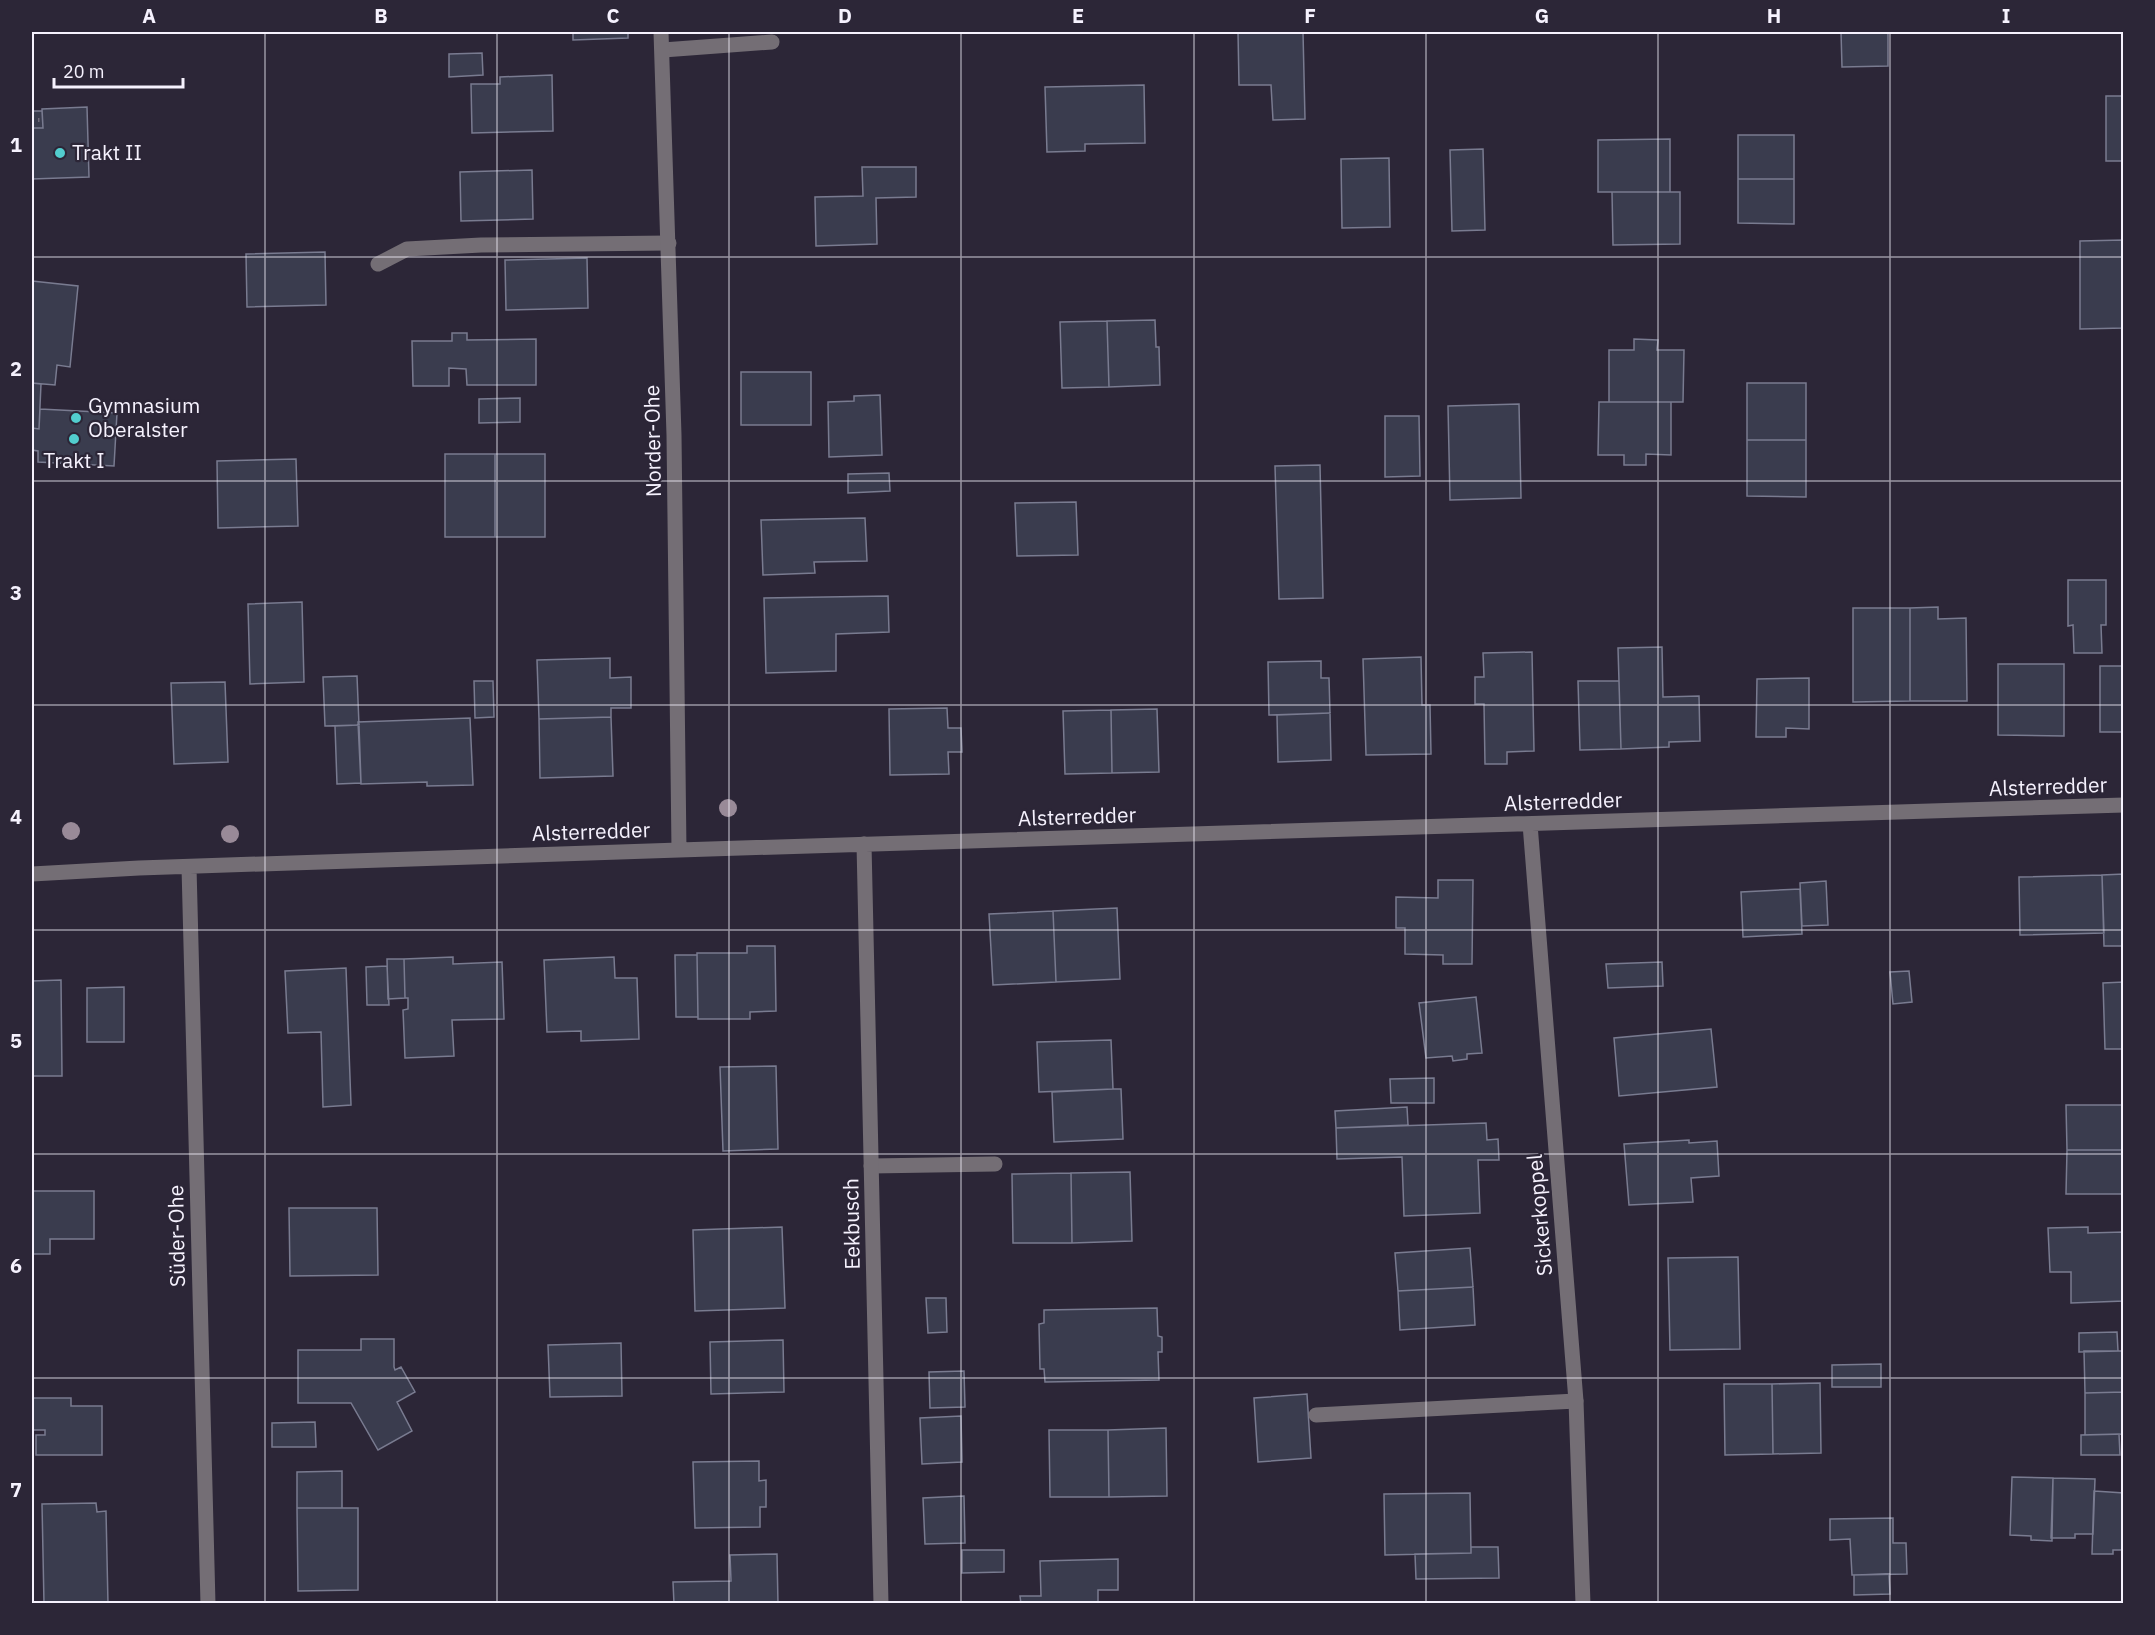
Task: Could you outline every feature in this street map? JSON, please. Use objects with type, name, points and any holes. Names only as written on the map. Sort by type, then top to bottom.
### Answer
[{"type":"street","name":"Norder-Ohe","points":[[662,32],[674,435],[679,850]]},
{"type":"street","points":[[663,50],[772,42]]},
{"type":"street","points":[[378,264],[407,249],[481,245],[669,243]]},
{"type":"street","name":"Alsterredder","points":[[32,874],[679,850],[2124,805]]},
{"type":"street","name":"Sickerkoppel","points":[[1530,824],[1576,1401],[1583,1604]]},
{"type":"street","name":"Eekbusch","points":[[864,844],[881,1604]]},
{"type":"street","name":"Süder-Ohe","points":[[189,867],[208,1604]]},
{"type":"street","points":[[871,1166],[995,1164]]},
{"type":"street","points":[[1316,1415],[1576,1401]]},
{"type":"path","points":[[32,120],[42,120]]},
{"type":"building","points":[[573,32],[628,32],[628,38],[573,40]]},
{"type":"building","points":[[1238,32],[1303,32],[1305,119],[1273,120],[1271,85],[1239,85]]},
{"type":"building","points":[[1841,32],[1888,32],[1888,66],[1842,67]]},
{"type":"building","points":[[482,53],[483,75],[449,77],[449,54]]},
{"type":"building","points":[[552,75],[553,131],[472,133],[471,84],[500,84],[500,77]]},
{"type":"building","points":[[1144,85],[1145,143],[1085,144],[1085,151],[1047,152],[1045,87]]},
{"type":"building","points":[[2106,96],[2124,96],[2124,161],[2106,161]]},
{"type":"building","name":"Trakt II","points":[[87,107],[89,177],[32,179],[32,128],[43,128],[42,109]]},
{"type":"building","points":[[32,111],[42,111],[43,128],[32,128]]},
{"type":"building","points":[[1738,135],[1794,135],[1794,179],[1738,179]]},
{"type":"building","points":[[1670,139],[1670,192],[1598,192],[1598,140]]},
{"type":"building","points":[[1483,149],[1485,230],[1452,231],[1450,150]]},
{"type":"building","points":[[1389,158],[1390,227],[1342,228],[1341,159]]},
{"type":"building","points":[[862,167],[916,167],[916,197],[876,198],[877,244],[816,246],[815,197],[863,196]]},
{"type":"building","points":[[532,170],[533,219],[461,221],[460,172]]},
{"type":"building","points":[[1738,179],[1794,179],[1794,224],[1738,223]]},
{"type":"building","points":[[1612,192],[1680,192],[1680,244],[1613,245]]},
{"type":"building","points":[[2124,240],[2124,328],[2080,329],[2080,241]]},
{"type":"building","points":[[325,252],[326,305],[247,307],[246,254]]},
{"type":"building","points":[[587,258],[588,308],[506,310],[505,260]]},
{"type":"building","points":[[32,281],[78,286],[70,367],[57,365],[55,385],[32,383]]},
{"type":"building","points":[[1155,320],[1156,347],[1159,347],[1160,385],[1109,387],[1107,321]]},
{"type":"building","points":[[1107,321],[1109,387],[1062,388],[1060,322]]},
{"type":"building","points":[[452,333],[467,333],[467,340],[536,339],[536,385],[467,385],[466,369],[449,368],[449,386],[413,386],[412,341],[452,341]]},
{"type":"building","points":[[1634,339],[1658,340],[1657,350],[1684,350],[1683,402],[1609,402],[1609,350],[1634,350]]},
{"type":"building","points":[[741,372],[811,372],[811,425],[741,425]]},
{"type":"building","points":[[32,383],[41,384],[39,429],[32,428]]},
{"type":"building","points":[[1747,383],[1806,383],[1806,440],[1747,440]]},
{"type":"building","points":[[880,395],[882,455],[829,457],[828,402],[854,401],[854,396]]},
{"type":"building","points":[[520,398],[520,422],[479,423],[479,399]]},
{"type":"building","points":[[1599,402],[1671,402],[1671,455],[1646,454],[1646,465],[1624,465],[1624,455],[1598,455]]},
{"type":"building","points":[[1519,404],[1521,498],[1450,500],[1448,406]]},
{"type":"building","name":"Trakt I","points":[[40,409],[117,413],[114,466],[38,462],[38,451],[32,450],[32,428],[39,429]]},
{"type":"building","points":[[1385,416],[1419,416],[1420,476],[1385,477]]},
{"type":"building","points":[[1747,440],[1806,440],[1806,497],[1747,496]]},
{"type":"building","points":[[445,454],[495,454],[495,537],[445,537]]},
{"type":"building","points":[[495,454],[545,454],[545,537],[495,537]]},
{"type":"building","points":[[296,459],[298,526],[218,528],[217,461]]},
{"type":"building","points":[[1320,465],[1323,598],[1279,599],[1275,466]]},
{"type":"building","points":[[889,473],[890,491],[848,493],[848,474]]},
{"type":"building","points":[[1076,502],[1078,555],[1017,556],[1015,503]]},
{"type":"building","points":[[865,518],[867,561],[814,562],[815,573],[763,575],[761,520]]},
{"type":"building","points":[[2068,580],[2106,580],[2106,625],[2101,625],[2102,653],[2074,653],[2073,625],[2068,626]]},
{"type":"building","points":[[888,596],[889,632],[836,634],[836,671],[766,673],[764,598]]},
{"type":"building","points":[[302,602],[304,682],[250,684],[248,604]]},
{"type":"building","points":[[1938,607],[1938,619],[1966,618],[1967,701],[1910,701],[1910,608]]},
{"type":"building","points":[[1853,608],[1910,608],[1910,701],[1853,702]]},
{"type":"building","points":[[1662,647],[1663,697],[1699,696],[1700,741],[1669,742],[1669,747],[1621,749],[1618,648]]},
{"type":"building","points":[[1532,652],[1534,751],[1507,752],[1507,764],[1485,764],[1484,704],[1475,704],[1475,677],[1484,677],[1483,653]]},
{"type":"building","points":[[1421,657],[1422,705],[1430,705],[1431,754],[1366,755],[1363,659]]},
{"type":"building","points":[[610,658],[610,678],[631,677],[631,708],[611,708],[611,717],[539,719],[537,660]]},
{"type":"building","points":[[1321,661],[1321,678],[1329,678],[1330,713],[1269,715],[1268,662]]},
{"type":"building","points":[[1998,664],[2064,664],[2064,736],[1998,735]]},
{"type":"building","points":[[2100,666],[2124,666],[2124,732],[2100,732]]},
{"type":"building","points":[[357,676],[359,725],[325,726],[323,677]]},
{"type":"building","points":[[1809,678],[1809,729],[1786,728],[1786,737],[1756,737],[1757,679]]},
{"type":"building","points":[[474,681],[493,681],[494,717],[475,718]]},
{"type":"building","points":[[1578,681],[1619,681],[1621,749],[1580,750]]},
{"type":"building","points":[[225,682],[228,762],[174,764],[171,683]]},
{"type":"building","points":[[947,708],[948,728],[961,728],[962,752],[948,752],[949,774],[890,775],[889,709]]},
{"type":"building","points":[[1157,709],[1159,772],[1112,773],[1111,710]]},
{"type":"building","points":[[1111,710],[1112,773],[1065,774],[1063,711]]},
{"type":"building","points":[[1330,713],[1331,760],[1278,762],[1277,715]]},
{"type":"building","points":[[611,717],[613,776],[540,778],[539,719]]},
{"type":"building","points":[[470,718],[473,785],[427,786],[427,782],[361,784],[358,722]]},
{"type":"building","points":[[359,725],[361,783],[337,784],[335,726]]},
{"type":"building","points":[[2124,874],[2124,946],[2104,946],[2102,875]]},
{"type":"building","points":[[2102,875],[2104,933],[2020,935],[2019,877]]},
{"type":"building","points":[[1438,880],[1473,880],[1472,964],[1443,964],[1443,955],[1405,954],[1405,928],[1396,928],[1396,897],[1438,898]]},
{"type":"building","points":[[1826,881],[1828,925],[1802,926],[1800,883]]},
{"type":"building","points":[[1800,889],[1802,934],[1743,937],[1741,892]]},
{"type":"building","points":[[1117,908],[1120,979],[1056,982],[1053,911]]},
{"type":"building","points":[[1053,911],[1056,982],[993,985],[989,914]]},
{"type":"building","points":[[747,946],[775,946],[776,1011],[750,1012],[750,1019],[698,1019],[697,953],[747,953]]},
{"type":"building","points":[[675,955],[697,955],[698,1017],[676,1017]]},
{"type":"building","points":[[453,957],[453,964],[502,962],[504,1019],[452,1020],[454,1056],[405,1058],[403,1010],[408,1009],[408,998],[405,998],[404,959]]},
{"type":"building","points":[[614,957],[615,978],[637,978],[639,1039],[581,1041],[581,1031],[547,1032],[544,960]]},
{"type":"building","points":[[387,959],[404,959],[405,998],[388,999]]},
{"type":"building","points":[[1662,962],[1663,986],[1608,988],[1606,964]]},
{"type":"building","points":[[387,966],[389,1005],[367,1005],[366,967]]},
{"type":"building","points":[[346,968],[351,1105],[323,1107],[321,1032],[288,1033],[285,971]]},
{"type":"building","points":[[1909,971],[1912,1002],[1893,1004],[1890,972]]},
{"type":"building","points":[[61,980],[62,1076],[32,1076],[32,981]]},
{"type":"building","points":[[2124,982],[2124,1049],[2105,1049],[2103,983]]},
{"type":"building","points":[[124,987],[124,1042],[87,1042],[87,988]]},
{"type":"building","points":[[1476,997],[1482,1053],[1467,1054],[1467,1059],[1453,1061],[1452,1056],[1426,1058],[1419,1003]]},
{"type":"building","points":[[1711,1029],[1717,1087],[1619,1096],[1614,1038]]},
{"type":"building","points":[[1111,1040],[1113,1089],[1039,1092],[1037,1042]]},
{"type":"building","points":[[776,1066],[778,1149],[723,1151],[720,1067]]},
{"type":"building","points":[[1434,1078],[1434,1103],[1391,1103],[1390,1079]]},
{"type":"building","points":[[1121,1089],[1123,1139],[1054,1142],[1052,1092]]},
{"type":"building","points":[[2066,1105],[2124,1105],[2124,1150],[2067,1150]]},
{"type":"building","points":[[1407,1107],[1408,1125],[1336,1128],[1335,1111]]},
{"type":"building","points":[[1486,1123],[1487,1140],[1498,1139],[1499,1160],[1478,1160],[1480,1213],[1404,1216],[1402,1157],[1337,1159],[1336,1128]]},
{"type":"building","points":[[1689,1140],[1689,1143],[1717,1141],[1719,1176],[1691,1178],[1693,1202],[1629,1205],[1624,1144]]},
{"type":"building","points":[[2067,1150],[2124,1150],[2124,1194],[2066,1194]]},
{"type":"building","points":[[1130,1172],[1132,1241],[1072,1243],[1071,1173]]},
{"type":"building","points":[[1071,1173],[1072,1243],[1013,1243],[1012,1174]]},
{"type":"building","points":[[32,1191],[94,1191],[94,1239],[50,1239],[50,1254],[32,1254]]},
{"type":"building","points":[[289,1208],[377,1208],[378,1275],[290,1276]]},
{"type":"building","points":[[782,1227],[785,1308],[695,1311],[693,1230]]},
{"type":"building","points":[[2088,1227],[2088,1233],[2124,1232],[2124,1301],[2071,1303],[2071,1272],[2050,1272],[2048,1228]]},
{"type":"building","points":[[1470,1248],[1473,1287],[1398,1291],[1395,1253]]},
{"type":"building","points":[[1738,1257],[1740,1349],[1670,1350],[1668,1258]]},
{"type":"building","points":[[1473,1287],[1475,1325],[1400,1330],[1398,1291]]},
{"type":"building","points":[[926,1298],[946,1298],[947,1332],[928,1333]]},
{"type":"building","points":[[1157,1308],[1158,1336],[1162,1337],[1162,1352],[1158,1352],[1159,1380],[1045,1382],[1044,1369],[1040,1369],[1039,1324],[1044,1323],[1044,1310]]},
{"type":"building","points":[[2117,1332],[2118,1351],[2079,1352],[2079,1333]]},
{"type":"building","points":[[361,1339],[394,1339],[395,1370],[401,1367],[415,1392],[397,1402],[412,1431],[378,1450],[351,1403],[298,1403],[298,1350],[361,1350]]},
{"type":"building","points":[[783,1340],[784,1392],[711,1394],[710,1342]]},
{"type":"building","points":[[621,1343],[622,1396],[550,1397],[548,1345]]},
{"type":"building","points":[[2084,1351],[2124,1351],[2124,1392],[2085,1393]]},
{"type":"building","points":[[1881,1364],[1881,1387],[1832,1387],[1832,1365]]},
{"type":"building","points":[[964,1371],[965,1407],[930,1408],[929,1372]]},
{"type":"building","points":[[1820,1383],[1821,1453],[1773,1454],[1772,1384]]},
{"type":"building","points":[[1724,1384],[1772,1384],[1773,1454],[1725,1455]]},
{"type":"building","points":[[2124,1392],[2124,1434],[2085,1435],[2085,1393]]},
{"type":"building","points":[[1307,1394],[1311,1458],[1258,1462],[1254,1398]]},
{"type":"building","points":[[32,1398],[71,1398],[71,1406],[102,1406],[102,1455],[36,1455],[36,1435],[45,1435],[45,1430],[32,1430]]},
{"type":"building","points":[[961,1416],[962,1462],[922,1464],[920,1418]]},
{"type":"building","points":[[315,1422],[316,1447],[272,1447],[272,1423]]},
{"type":"building","points":[[1166,1428],[1167,1496],[1109,1497],[1108,1430]]},
{"type":"building","points":[[1049,1430],[1108,1430],[1109,1497],[1050,1497]]},
{"type":"building","points":[[2119,1434],[2120,1455],[2081,1455],[2081,1435]]},
{"type":"building","points":[[759,1461],[759,1481],[766,1480],[766,1507],[760,1507],[760,1527],[695,1528],[693,1462]]},
{"type":"building","points":[[342,1471],[342,1508],[297,1508],[297,1472]]},
{"type":"building","points":[[2012,1477],[2053,1478],[2052,1541],[2031,1540],[2031,1536],[2010,1535]]},
{"type":"building","points":[[2053,1478],[2095,1479],[2093,1534],[2075,1534],[2075,1538],[2051,1538]]},
{"type":"building","points":[[2094,1491],[2124,1493],[2124,1550],[2113,1550],[2113,1554],[2092,1554]]},
{"type":"building","points":[[1470,1493],[1471,1553],[1385,1555],[1384,1494]]},
{"type":"building","points":[[964,1496],[965,1543],[925,1544],[923,1498]]},
{"type":"building","points":[[96,1503],[97,1512],[106,1511],[108,1604],[44,1604],[42,1504]]},
{"type":"building","points":[[297,1508],[358,1508],[358,1590],[298,1591]]},
{"type":"building","points":[[1893,1518],[1893,1543],[1906,1543],[1907,1574],[1852,1575],[1850,1539],[1830,1540],[1830,1519]]},
{"type":"building","points":[[1471,1547],[1498,1547],[1499,1578],[1416,1579],[1415,1554],[1471,1553]]},
{"type":"building","points":[[962,1550],[1004,1550],[1004,1572],[962,1573]]},
{"type":"building","points":[[777,1554],[778,1604],[674,1604],[673,1582],[731,1581],[730,1555]]},
{"type":"building","points":[[1118,1559],[1118,1590],[1098,1590],[1098,1604],[1021,1604],[1020,1596],[1041,1596],[1040,1561]]},
{"type":"building","points":[[1889,1574],[1890,1594],[1854,1595],[1854,1575]]},
{"type":"place","name":"Trakt II","points":[[60,153]]},
{"type":"place","name":"Gymnasium Oberalster","points":[[76,418]]},
{"type":"place","name":"Trakt I","points":[[74,439]]}]
